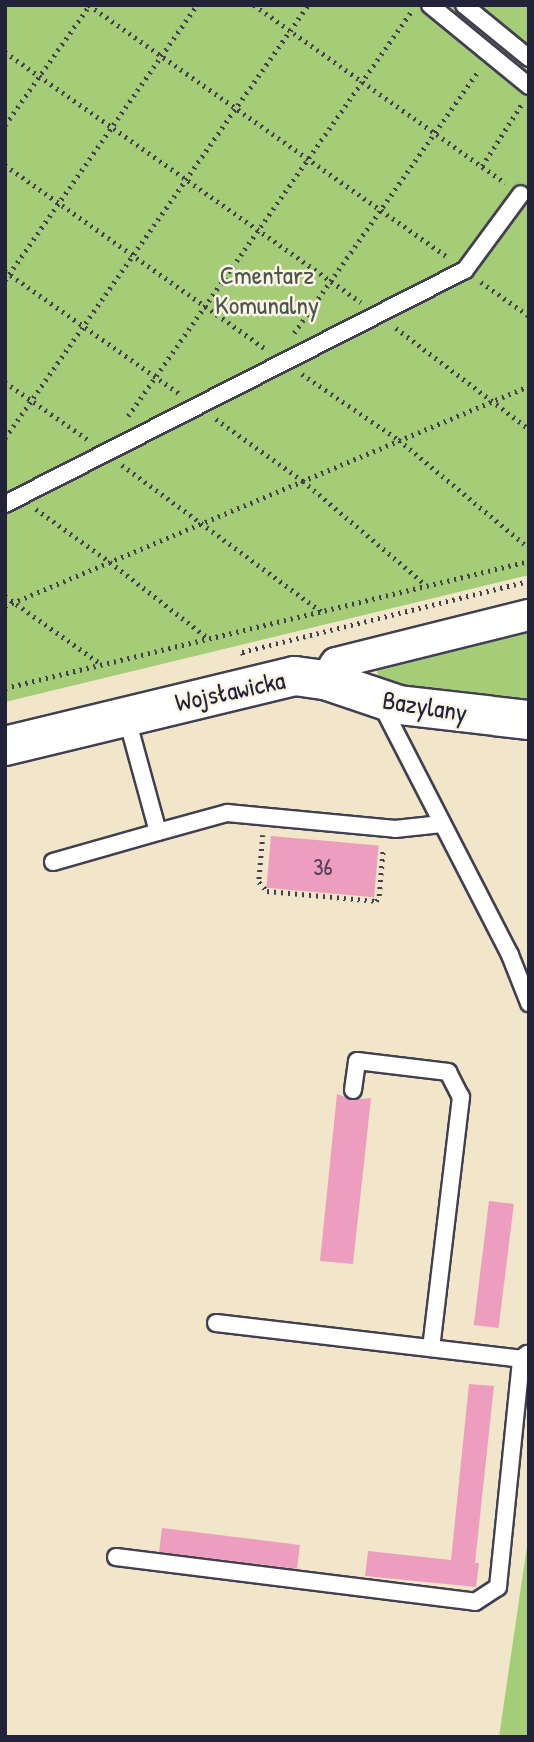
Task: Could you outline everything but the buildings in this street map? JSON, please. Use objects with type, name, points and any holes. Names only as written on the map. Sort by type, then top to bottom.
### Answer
[{"type":"street","name":"Wojsławicka","points":[[5,746],[295,676],[325,680],[336,663],[529,615]]},
{"type":"street","name":"Bazylany","points":[[325,680],[379,700],[427,709],[529,720]]},
{"type":"lane","points":[[430,5],[529,86]]},
{"type":"lane","points":[[464,5],[529,58]]},
{"type":"lane","points":[[12,501],[465,270],[521,194]]},
{"type":"lane","points":[[379,700],[510,955],[529,1003]]},
{"type":"lane","points":[[126,715],[158,832]]},
{"type":"lane","points":[[54,862],[227,813],[395,829],[442,824]]},
{"type":"lane","points":[[353,1090],[357,1061],[448,1072],[461,1097],[431,1348]]},
{"type":"lane","points":[[116,1557],[475,1602],[498,1587],[525,1355],[431,1348],[216,1323]]},
{"type":"path","points":[[5,125],[89,5],[529,316]]},
{"type":"path","points":[[5,280],[7,273],[197,5]]},
{"type":"path","points":[[254,5],[521,194]]},
{"type":"path","points":[[5,438],[307,5]]},
{"type":"path","points":[[105,452],[415,5]]},
{"type":"path","points":[[5,52],[377,314],[529,429]]},
{"type":"path","points":[[293,335],[489,54]]},
{"type":"path","points":[[482,166],[529,92]]},
{"type":"path","points":[[7,273],[303,481],[426,586]]},
{"type":"path","points":[[5,382],[322,611]]},
{"type":"path","points":[[5,606],[529,386]]},
{"type":"path","points":[[12,501],[110,562],[209,639]]},
{"type":"path","points":[[5,688],[529,561]]},
{"type":"path","points":[[244,661],[242,652],[529,581]]},
{"type":"path","points":[[5,596],[102,665]]},
{"type":"green space","name":"Cmentarz Komunalny","points":[[5,5],[529,5],[529,575],[5,702]]},
{"type":"green space","points":[[529,631],[529,703],[387,687],[379,682],[377,670],[384,665]]},
{"type":"green space","points":[[529,1533],[529,1737],[499,1737],[516,1621]]}]
